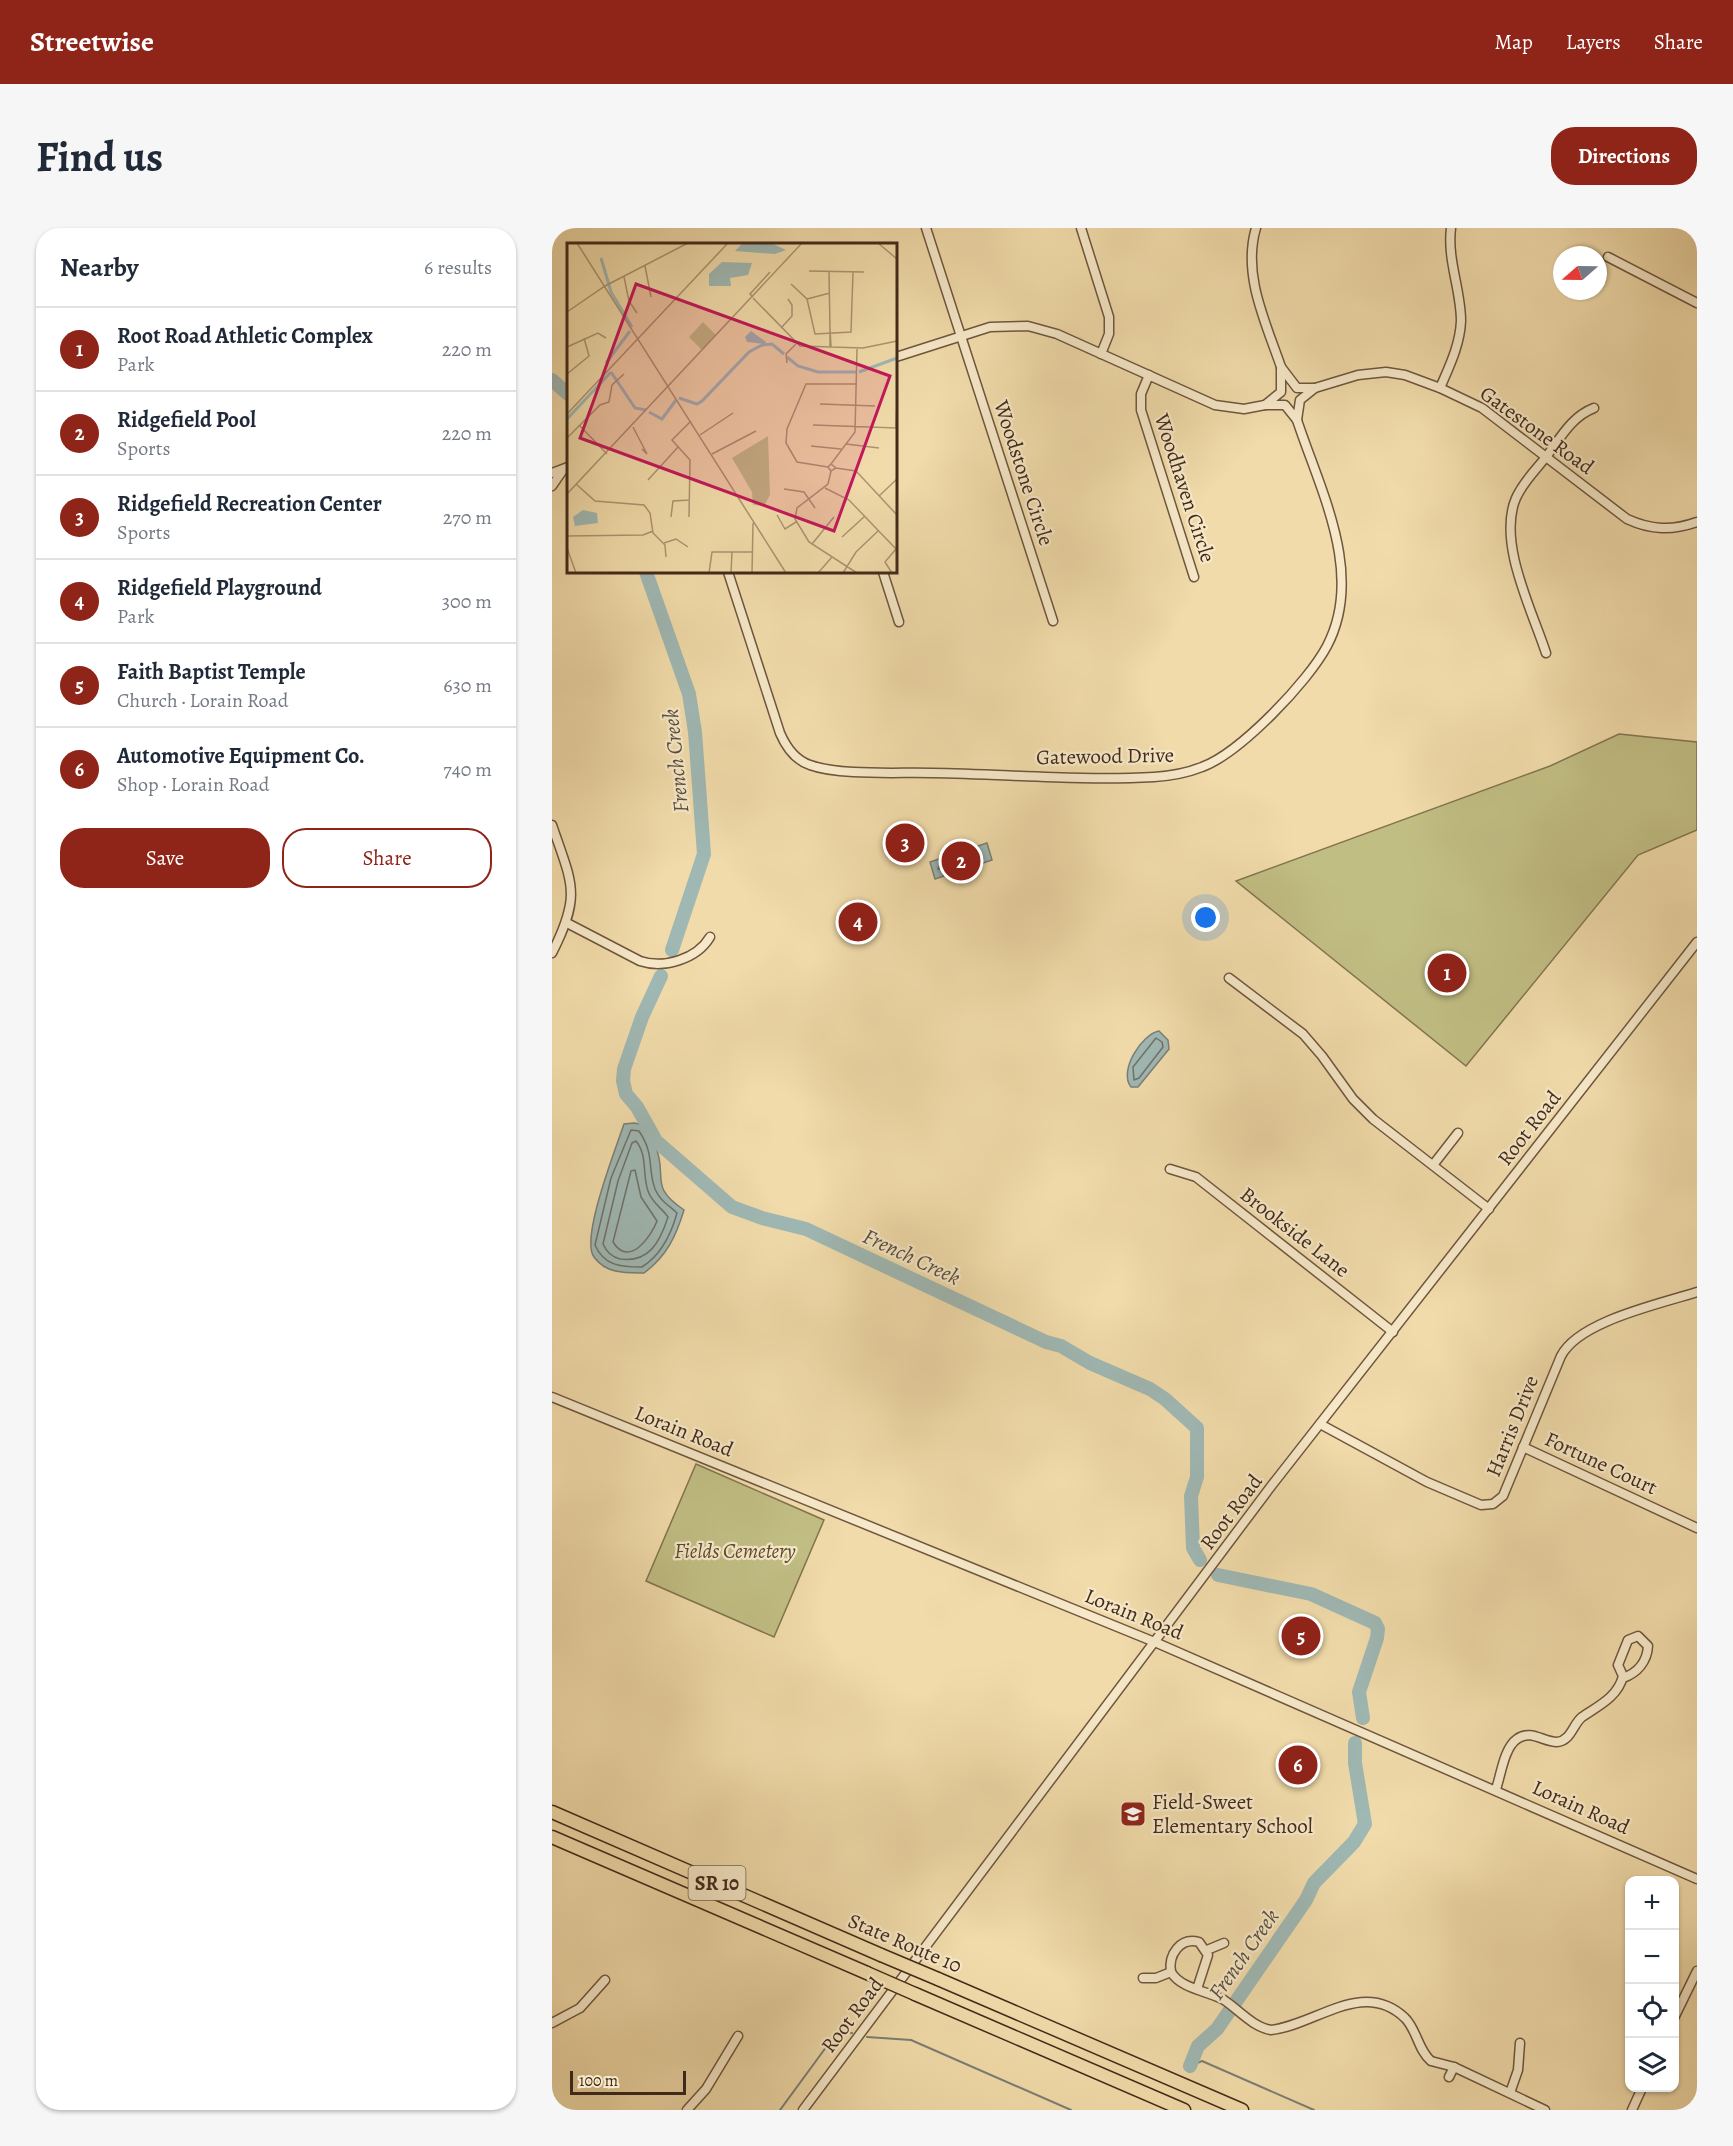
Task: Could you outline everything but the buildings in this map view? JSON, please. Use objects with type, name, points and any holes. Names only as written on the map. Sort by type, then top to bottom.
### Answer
[{"type":"highway","name":"State Route 10","points":[[552,1812],[1242,2110]]},
{"type":"highway","name":"State Route 10","points":[[552,1837],[1184,2110]]},
{"type":"street","name":"Woodstone Circle","points":[[926,228],[1053,621]]},
{"type":"street","points":[[1081,228],[1109,317],[1109,333],[1101,354]]},
{"type":"street","points":[[1256,228],[1252,251],[1252,275],[1281,367],[1280,398],[1286,405]]},
{"type":"street","points":[[1440,388],[1456,350],[1461,323],[1450,244],[1451,228]]},
{"type":"street","points":[[1608,257],[1697,303]]},
{"type":"street","points":[[897,357],[1000,326],[1028,326],[1047,330],[1222,407],[1244,409],[1265,405],[1293,406],[1300,400],[1297,388],[1281,367]]},
{"type":"street","name":"Gatestone Road","points":[[1297,388],[1315,388],[1358,375],[1386,372],[1405,375],[1440,388],[1482,408],[1632,521],[1664,529],[1697,522]]},
{"type":"street","name":"Woodhaven Circle","points":[[1149,375],[1142,394],[1141,410],[1194,577]]},
{"type":"street","points":[[1265,405],[1287,387],[1297,388]]},
{"type":"street","name":"Gatestone Road","points":[[1300,400],[1315,388]]},
{"type":"street","name":"Gatewood Drive","points":[[1297,420],[1300,400]]},
{"type":"street","name":"Gatewood Drive","points":[[728,573],[780,733],[789,749],[803,763],[829,770],[890,772],[1144,777],[1193,771],[1220,759],[1248,738],[1320,658],[1338,622],[1343,586],[1340,552],[1297,420],[1286,405]]},
{"type":"street","points":[[1546,653],[1513,554],[1510,534],[1511,514],[1517,496],[1545,457],[1575,419],[1594,408]]},
{"type":"street","points":[[552,472],[566,469]]},
{"type":"street","points":[[552,486],[566,469]]},
{"type":"street","points":[[883,573],[899,622]]},
{"type":"street","points":[[552,825],[572,890],[567,923],[552,953]]},
{"type":"street","points":[[567,923],[640,960],[653,964],[668,962],[698,952],[711,938]]},
{"type":"street","name":"Root Road","points":[[803,2110],[1320,1424],[1697,942]]},
{"type":"street","points":[[1229,978],[1303,1034],[1366,1113],[1489,1209]]},
{"type":"street","points":[[1433,1166],[1458,1133]]},
{"type":"street","name":"Brookside Lane","points":[[1170,1169],[1196,1177],[1393,1332]]},
{"type":"street","name":"Harris Drive","points":[[1320,1424],[1426,1482],[1485,1505],[1496,1503],[1503,1496],[1561,1356],[1574,1339],[1596,1326],[1697,1292]]},
{"type":"street","name":"Lorain Road","points":[[552,1397],[1157,1643],[1697,1879]]},
{"type":"street","name":"Fortune Court","points":[[1523,1447],[1697,1528]]},
{"type":"street","points":[[1496,1790],[1510,1746],[1516,1740],[1530,1735],[1557,1742],[1563,1740],[1580,1718],[1596,1711],[1614,1693],[1623,1678],[1635,1673],[1647,1654],[1648,1646],[1638,1636],[1628,1640],[1618,1665],[1623,1678]]},
{"type":"street","points":[[1197,1989],[1208,1961],[1207,1950],[1193,1940],[1181,1943],[1171,1961],[1171,1972],[1179,1981],[1197,1989],[1223,2000],[1260,2027],[1271,2030],[1356,2002],[1373,2001],[1405,2018],[1431,2061],[1454,2067],[1545,2110]]},
{"type":"street","points":[[1207,1950],[1224,1943]]},
{"type":"street","points":[[1679,2009],[1697,1971]]},
{"type":"street","points":[[1143,1978],[1156,1978],[1171,1972]]},
{"type":"street","points":[[552,2023],[580,2008],[605,1980]]},
{"type":"street","points":[[687,2110],[706,2089],[738,2036]]},
{"type":"street","points":[[1510,2093],[1518,2070],[1520,2043]]},
{"type":"street","points":[[1449,2077],[1454,2067]]},
{"type":"street","points":[[1632,2110],[1640,2092]]},
{"type":"green space","points":[[1619,734],[1697,742],[1697,830],[1638,855],[1466,1066],[1236,881],[1550,766]]},
{"type":"green space","points":[[863,913],[868,927],[852,932],[847,918]]},
{"type":"green space","name":"Fields Cemetery","points":[[696,1464],[824,1520],[774,1637],[646,1581]]},
{"type":"water","points":[[987,843],[992,860],[935,879],[930,862]]},
{"type":"water","points":[[1159,1031],[1168,1040],[1169,1049],[1138,1087],[1131,1087],[1128,1072],[1134,1054],[1146,1039]]},
{"type":"water","points":[[624,1124],[643,1125],[655,1145],[659,1156],[662,1187],[666,1194],[684,1210],[670,1245],[659,1260],[644,1273],[610,1270],[594,1257],[591,1247],[595,1213],[614,1152]]},
{"type":"waterway","name":"French Creek","points":[[552,380],[567,393]]},
{"type":"waterway","name":"French Creek","points":[[646,573],[689,694],[695,732],[704,854],[672,950]]},
{"type":"waterway","name":"French Creek","points":[[661,976],[642,1017],[624,1069],[623,1081],[626,1094],[637,1107],[656,1141],[732,1207],[762,1218],[806,1229],[1046,1342],[1061,1346],[1090,1363],[1150,1389],[1165,1399],[1197,1428],[1197,1477],[1191,1496],[1193,1548],[1200,1560]]},
{"type":"waterway","name":"French Creek","points":[[1218,1575],[1311,1594],[1375,1623],[1378,1629],[1377,1638],[1359,1692],[1363,1718]]},
{"type":"waterway","name":"French Creek","points":[[1190,2066],[1198,2046],[1217,2029],[1306,1900],[1314,1883],[1354,1842],[1365,1824],[1355,1763],[1355,1743]]},
{"type":"waterway","name":"French Creek","points":[[780,2110],[835,2035],[842,2032],[852,2033]]},
{"type":"waterway","name":"French Creek","points":[[867,2037],[911,2040],[1071,2110]]},
{"type":"waterway","name":"French Creek","points":[[1190,2066],[1202,2061],[1314,2110]]},
{"type":"place","name":"Ridgefield Recreation Center","points":[[905,843]]},
{"type":"place","name":"Ridgefield Pool","points":[[961,861]]},
{"type":"place","name":"Ridgefield Playground","points":[[858,922]]},
{"type":"place","name":"Root Road Athletic Complex","points":[[1447,973]]},
{"type":"place","name":"Faith Baptist Temple","points":[[1301,1636]]},
{"type":"place","name":"Automotive Equipment Co.","points":[[1298,1765]]},
{"type":"place","name":"Field-Sweet Elementary School","points":[[1133,1814]]}]
